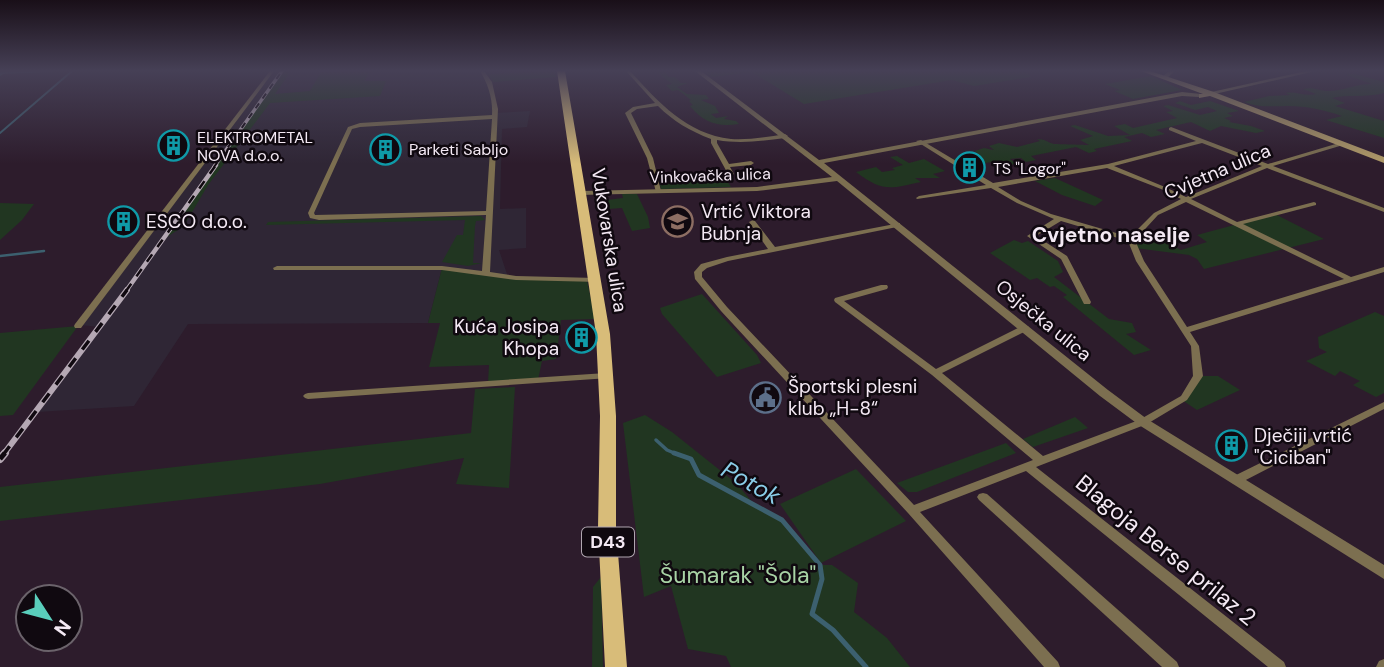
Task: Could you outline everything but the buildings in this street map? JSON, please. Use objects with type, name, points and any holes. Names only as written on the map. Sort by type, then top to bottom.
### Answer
[{"type":"main road","name":"Vukovarska ulica","points":[[566,102],[596,280],[606,376],[607,527],[617,667]]},
{"type":"main road","points":[[1228,102],[1384,160]]},
{"type":"street","points":[[78,326],[248,102]]},
{"type":"street","points":[[486,273],[493,102]]},
{"type":"street","name":"Osječka ulica","points":[[740,102],[839,178],[1143,422],[1384,573]]},
{"type":"street","points":[[818,162],[919,141],[1145,102]]},
{"type":"street","points":[[658,191],[650,158],[628,113],[635,108],[658,104],[683,127],[715,139],[746,141],[785,136]]},
{"type":"street","points":[[488,212],[319,218],[312,217],[311,213],[351,128],[360,125],[494,117]]},
{"type":"street","points":[[1171,129],[1384,211]]},
{"type":"street","points":[[715,139],[714,143],[731,174]]},
{"type":"street","points":[[912,510],[1143,422],[1184,398],[1198,376],[1195,346],[1187,330],[1139,261],[1131,240],[1059,219],[1019,202],[919,141]]},
{"type":"street","points":[[919,198],[1108,166],[1201,141]]},
{"type":"street","name":"Cvjetna ulica","points":[[1131,240],[1156,214],[1186,199],[1266,166],[1341,144]]},
{"type":"street","points":[[727,166],[751,163]]},
{"type":"street","points":[[1108,166],[1186,199],[1352,280]]},
{"type":"street","name":"Vinkovačka ulica","points":[[582,193],[757,189],[839,178]]},
{"type":"street","points":[[1236,224],[1314,204]]},
{"type":"street","points":[[1059,219],[1031,236],[1064,258],[1087,302]]},
{"type":"street","points":[[753,222],[773,250]]},
{"type":"street","points":[[897,225],[704,266],[698,277],[723,309],[912,510],[1053,667]]},
{"type":"street","points":[[277,268],[442,268],[543,280],[596,280]]},
{"type":"street","points":[[1187,330],[1384,269]]},
{"type":"street","points":[[884,286],[838,300],[934,373],[1042,461]]},
{"type":"street","points":[[934,373],[1025,328]]},
{"type":"street","points":[[308,396],[606,376]]},
{"type":"street","points":[[1236,480],[1384,405]]},
{"type":"street","name":"Blagoja Berse prilaz 2","points":[[1028,466],[1279,667]]},
{"type":"street","points":[[983,498],[1172,667]]},
{"type":"shaded area","points":[[248,102],[492,102],[495,113],[530,111],[527,127],[502,129],[500,209],[526,208],[526,248],[499,250],[508,277],[442,268],[428,323],[188,324],[134,406],[37,412],[101,327],[79,325]]},
{"type":"green space","points":[[259,102],[284,102],[270,103],[208,185],[184,226],[164,239]]},
{"type":"green space","points":[[690,102],[706,102],[715,106],[719,113],[711,114],[716,118],[728,116],[724,119],[739,124],[724,125],[706,120],[690,106],[693,105]]},
{"type":"green space","points":[[1213,102],[1239,111],[1227,113],[1233,116],[1224,118],[1231,121],[1229,122],[1265,131],[1256,133],[1221,126],[1210,131],[1191,122],[1156,130],[1165,134],[1151,137],[1142,133],[1124,137],[1132,141],[1094,149],[1097,151],[1089,153],[1076,147],[1031,156],[1036,160],[1026,162],[1021,158],[1010,159],[1017,164],[1008,165],[1000,161],[962,166],[952,159],[979,155],[975,151],[984,148],[994,150],[989,146],[999,143],[1017,147],[1040,141],[1037,139],[1054,144],[1089,145],[1080,140],[1093,136],[1070,126],[1075,125],[1108,136],[1130,135],[1114,126],[1125,124],[1133,128],[1177,118],[1166,112],[1173,111],[1163,106],[1168,105],[1200,115],[1217,111],[1208,107],[1195,110],[1175,103],[1191,105]]},
{"type":"green space","points":[[1244,102],[1343,102],[1345,103],[1335,106],[1384,121],[1384,138],[1326,120],[1342,116],[1329,112],[1302,107]]},
{"type":"green space","points":[[897,156],[909,163],[924,159],[945,171],[933,174],[940,178],[915,178],[921,182],[893,187],[880,186],[856,172],[876,167],[882,172],[895,170],[892,168],[903,165],[890,157]]},
{"type":"green space","points":[[724,176],[731,187],[661,189],[659,181]]},
{"type":"green space","points":[[1055,178],[1103,200],[1095,206],[1062,195],[1035,181]]},
{"type":"green space","points":[[622,194],[637,194],[650,228],[632,231],[622,208],[608,209],[606,200],[623,198]]},
{"type":"green space","points":[[0,203],[34,204],[22,220],[0,240]]},
{"type":"green space","points":[[1275,214],[1324,239],[1204,269],[1197,259],[1189,255],[1135,248],[1131,240],[1141,229],[1181,250],[1207,242],[1197,235]]},
{"type":"green space","points":[[481,216],[485,220],[476,221],[473,263],[482,263],[468,266],[442,262],[457,235],[463,235],[465,220],[266,225],[268,222]]},
{"type":"green space","points":[[1014,240],[1022,243],[1028,241],[1058,261],[1063,272],[1054,277],[1109,319],[1132,323],[1136,332],[1126,334],[1151,350],[1134,355],[1063,297],[1067,295],[1037,278],[1030,280],[990,253]]},
{"type":"green space","points":[[442,268],[508,277],[587,280],[595,319],[561,320],[556,359],[542,361],[538,380],[488,383],[489,365],[429,367],[440,323],[428,323]]},
{"type":"green space","points":[[702,294],[757,355],[761,363],[717,377],[662,314],[660,308]]},
{"type":"green space","points":[[1375,312],[1384,316],[1384,393],[1376,397],[1353,385],[1360,381],[1340,371],[1335,376],[1306,361],[1327,352],[1319,348],[1318,337]]},
{"type":"green space","points":[[78,326],[13,415],[0,416],[0,333]]},
{"type":"green space","points":[[1198,376],[1218,376],[1240,390],[1197,410],[1182,400]]},
{"type":"green space","points":[[515,387],[509,488],[456,484],[464,458],[320,484],[0,521],[0,487],[471,433],[475,389]]},
{"type":"green space","name":"Šumarak \"Šola\"","points":[[645,415],[672,432],[736,483],[754,504],[782,520],[820,565],[832,565],[858,583],[854,612],[887,638],[910,667],[731,667],[726,656],[688,649],[671,586],[644,597],[623,423]]},
{"type":"green space","points":[[1075,417],[1088,428],[1033,447],[1023,439]]},
{"type":"green space","points":[[1006,443],[1016,453],[917,492],[908,492],[897,483]]},
{"type":"green space","points":[[856,469],[906,521],[821,563],[780,504]]},
{"type":"green space","points":[[601,577],[603,667],[592,667],[593,587]]},
{"type":"waterway","points":[[0,133],[36,102]]},
{"type":"waterway","points":[[0,256],[44,251]]},
{"type":"waterway","name":"Potok","points":[[656,440],[675,453]]},
{"type":"waterway","name":"Potok","points":[[675,453],[691,459],[699,475],[782,520],[820,565],[822,579],[812,614],[833,630],[866,667]]},
{"type":"waterway","name":"Potok","points":[[675,453],[679,455]]},
{"type":"railway","points":[[214,167],[260,102]]},
{"type":"railway","points":[[126,291],[216,165]]},
{"type":"railway","points":[[3,455],[127,290]]},
{"type":"railway","points":[[0,459],[5,453]]},
{"type":"place","name":"ELEKTROMETAL NOVA d.o.o.","points":[[174,146]]},
{"type":"place","name":"Parketi Sabljo","points":[[386,149]]},
{"type":"place","name":"TS \"Logor\"","points":[[970,168]]},
{"type":"place","name":"ESCO d.o.o.","points":[[123,221]]},
{"type":"place","name":"Vrtić Viktora Bubnja","points":[[678,222]]},
{"type":"place","name":"Kuća Josipa Khopa","points":[[582,337]]},
{"type":"place","name":"Športski plesni klub „H-8“","points":[[765,397]]},
{"type":"place","name":"Dječiji vrtić \"Ciciban\"","points":[[1231,446]]},
{"type":"district","name":"Cvjetno naselje","points":[[1111,235]]}]
